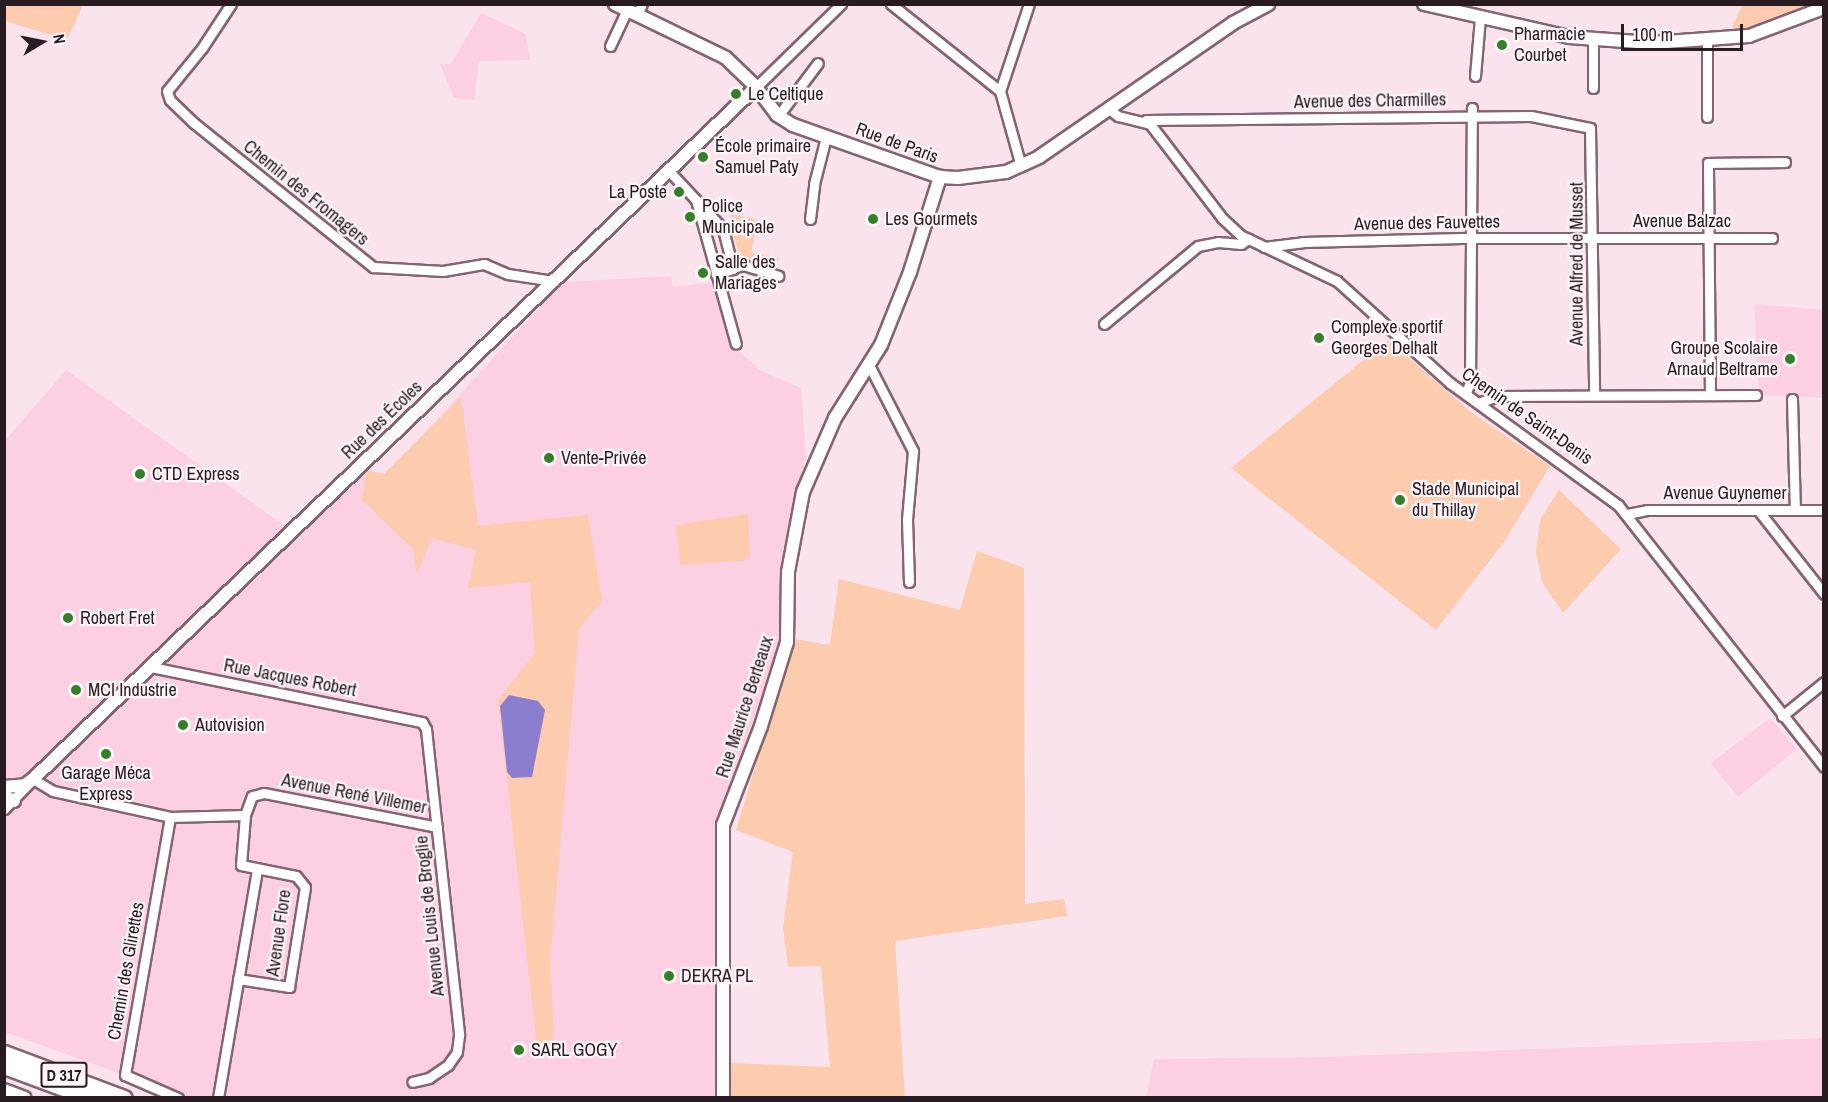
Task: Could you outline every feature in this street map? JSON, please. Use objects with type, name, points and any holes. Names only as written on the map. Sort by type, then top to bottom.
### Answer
[{"type":"main road","name":"D 317","points":[[4,1053],[124,1098]]},
{"type":"main road","name":"D 317","points":[[4,1066],[90,1098]]},
{"type":"street","name":"Chemin des Fromagers","points":[[231,4],[202,48],[166,91],[170,100],[194,123],[373,267],[443,271],[484,264],[508,274],[554,281]]},
{"type":"street","points":[[756,87],[841,4]]},
{"type":"street","points":[[891,4],[1000,91]]},
{"type":"street","points":[[1021,166],[1000,91],[1029,4]]},
{"type":"street","name":"Rue de Paris","points":[[778,116],[826,136],[940,177],[989,176],[1021,166],[1233,23],[1268,4]]},
{"type":"street","points":[[1424,4],[1452,8],[1480,18],[1593,39],[1707,41],[1749,36],[1824,8]]},
{"type":"street","points":[[610,46],[631,8],[726,58],[756,87],[778,116],[818,63]]},
{"type":"street","points":[[1474,76],[1480,18]]},
{"type":"street","points":[[1593,39],[1593,88]]},
{"type":"street","points":[[1707,41],[1707,117]]},
{"type":"street","name":"Rue des Écoles","points":[[8,802],[756,87]]},
{"type":"street","points":[[1108,108],[1118,116],[1143,120]]},
{"type":"street","points":[[1466,393],[1470,382],[1472,112]]},
{"type":"street","name":"Avenue des Charmilles","points":[[1143,120],[1472,112],[1531,116],[1590,128],[1593,133]]},
{"type":"street","name":"Chemin de Saint-Denis","points":[[1143,120],[1154,128],[1222,218],[1248,239],[1336,281],[1450,383],[1595,485],[1627,514],[1782,716],[1824,767]]},
{"type":"street","name":"Avenue Alfred de Musset","points":[[1593,133],[1594,395]]},
{"type":"street","points":[[810,219],[814,184],[826,136]]},
{"type":"street","points":[[1710,394],[1708,163],[1785,162]]},
{"type":"street","points":[[669,171],[723,229],[733,268]]},
{"type":"street","name":"Rue Maurice Berteaux","points":[[723,1098],[723,825],[761,726],[787,642],[788,572],[803,492],[814,459],[835,418],[869,365],[910,272],[940,177]]},
{"type":"street","points":[[696,200],[736,344]]},
{"type":"street","name":"Avenue des Fauvettes","points":[[1264,247],[1303,242],[1592,238]]},
{"type":"street","name":"Avenue Balzac","points":[[1592,238],[1772,238]]},
{"type":"street","points":[[1104,324],[1198,246],[1218,242],[1241,244],[1248,239]]},
{"type":"street","points":[[716,274],[743,265],[778,276]]},
{"type":"street","points":[[869,365],[913,451],[907,519],[909,582]]},
{"type":"street","points":[[1478,403],[1497,396],[1756,395]]},
{"type":"street","points":[[1792,399],[1795,510]]},
{"type":"street","name":"Avenue Guynemer","points":[[1627,514],[1647,510],[1824,510]]},
{"type":"street","points":[[1758,510],[1824,594]]},
{"type":"street","name":"Rue Jacques Robert","points":[[151,667],[422,722]]},
{"type":"street","points":[[1782,716],[1824,682]]},
{"type":"street","name":"Avenue Louis de Broglie","points":[[412,1082],[429,1078],[448,1065],[457,1052],[459,1035],[422,722]]},
{"type":"street","points":[[33,779],[53,791],[170,817],[245,815]]},
{"type":"street","name":"Rue des Écoles","points":[[4,787],[25,785],[33,779]]},
{"type":"street","name":"Avenue René Villemer","points":[[245,815],[252,796],[264,793],[436,827]]},
{"type":"street","name":"Avenue Flore","points":[[238,979],[289,987],[305,887],[296,876],[246,868],[239,862],[245,815]]},
{"type":"street","name":"Chemin des Glirettes","points":[[170,817],[124,1075],[178,1098]]},
{"type":"street","name":"Avenue Flore","points":[[219,1098],[257,869]]},
{"type":"street","points":[[4,1090],[25,1098]]},
{"type":"shaded area","points":[[5,4],[83,5],[67,40],[5,21]]},
{"type":"shaded area","points":[[1742,5],[1811,5],[1745,31],[1731,30]]},
{"type":"shaded area","points":[[481,13],[526,34],[530,60],[479,61],[474,100],[454,98],[440,64],[451,64]]},
{"type":"shaded area","points":[[731,214],[758,220],[751,252],[779,258],[776,266],[740,255],[730,225]]},
{"type":"shaded area","points":[[671,276],[673,287],[712,283],[732,345],[760,370],[801,388],[806,455],[791,524],[777,652],[716,827],[716,1097],[185,1097],[5,1032],[4,442],[66,370],[299,536],[367,470],[384,474],[397,463],[563,282]]},
{"type":"shaded area","name":"Groupe Scolaire Arnaud Beltrame","points":[[1754,304],[1823,310],[1823,398],[1759,395]]},
{"type":"shaded area","name":"Stade Municipal du Thillay","points":[[1388,340],[1472,413],[1550,466],[1504,542],[1436,630],[1231,468]]},
{"type":"shaded area","points":[[461,397],[478,526],[588,515],[602,601],[579,629],[550,963],[555,1051],[538,1055],[498,700],[535,653],[530,582],[468,588],[476,550],[432,538],[417,573],[413,549],[362,500],[367,470],[384,474]]},
{"type":"shaded area","points":[[1559,490],[1621,549],[1563,613],[1542,582],[1536,552],[1540,520]]},
{"type":"shaded area","points":[[748,514],[750,557],[743,561],[680,565],[676,525]]},
{"type":"shaded area","points":[[977,551],[1024,568],[1025,904],[1064,899],[1067,916],[895,941],[905,1097],[731,1097],[730,1063],[830,1067],[821,966],[788,967],[783,928],[793,852],[736,830],[794,639],[830,645],[839,579],[960,610]]},
{"type":"shaded area","points":[[509,695],[538,701],[545,710],[532,777],[512,778],[507,772],[500,706]]},
{"type":"shaded area","points":[[1770,718],[1797,749],[1738,797],[1711,763]]},
{"type":"shaded area","points":[[1823,1038],[1823,1097],[1146,1097],[1154,1059],[1325,1057]]},
{"type":"place","name":"Pharmacie Courbet","points":[[1502,45]]},
{"type":"place","name":"Le Celtique","points":[[736,94]]},
{"type":"place","name":"École primaire Samuel Paty","points":[[703,157]]},
{"type":"place","name":"La Poste","points":[[679,192]]},
{"type":"place","name":"Police Municipale","points":[[690,217]]},
{"type":"place","name":"Les Gourmets","points":[[873,219]]},
{"type":"place","name":"Salle des Mariages","points":[[703,273]]},
{"type":"place","name":"Complexe sportif Georges Delhalt","points":[[1319,338]]},
{"type":"place","name":"Groupe Scolaire Arnaud Beltrame","points":[[1790,359]]},
{"type":"place","name":"Vente-Privée","points":[[549,458]]},
{"type":"place","name":"CTD Express","points":[[140,474]]},
{"type":"place","name":"Stade Municipal du Thillay","points":[[1400,500]]},
{"type":"place","name":"Robert Fret","points":[[68,618]]},
{"type":"place","name":"MCI Industrie","points":[[76,690]]},
{"type":"place","name":"Autovision","points":[[183,725]]},
{"type":"place","name":"Garage Méca Express","points":[[106,754]]},
{"type":"place","name":"DEKRA PL","points":[[669,976]]},
{"type":"place","name":"SARL GOGY","points":[[519,1050]]}]
